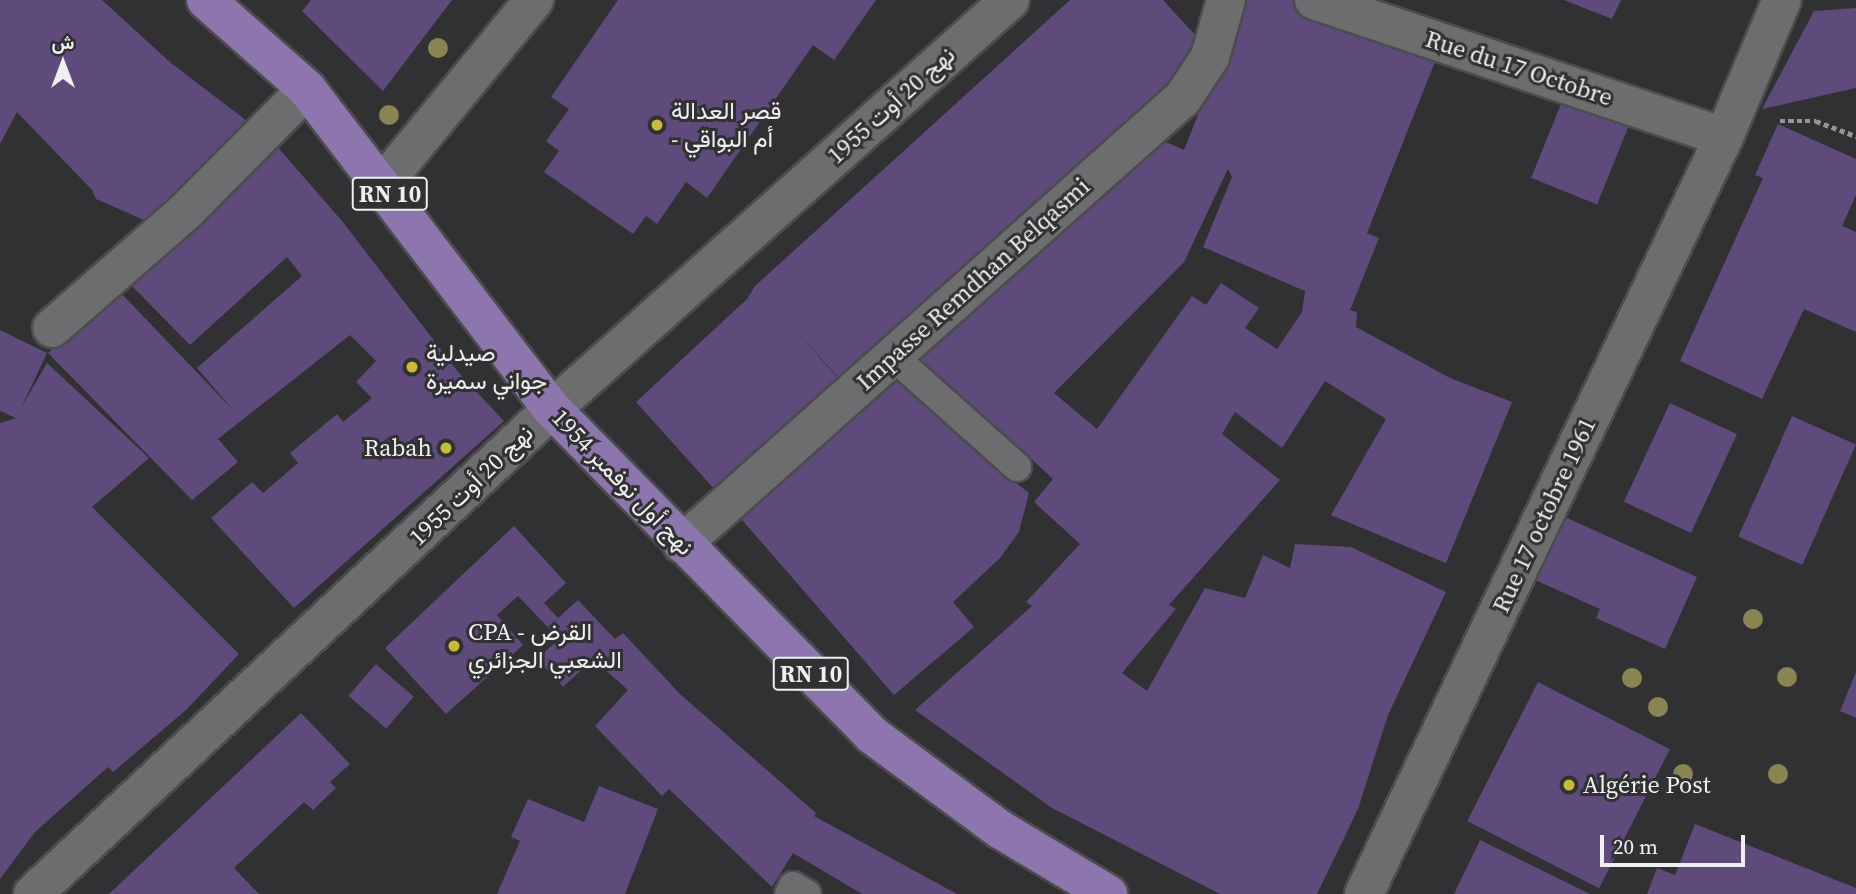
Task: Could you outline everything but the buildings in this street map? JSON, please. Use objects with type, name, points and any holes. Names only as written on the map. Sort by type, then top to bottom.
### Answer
[{"type":"main road","name":"نهج أول نوفمبر 1954","points":[[206,0],[307,89],[383,184],[552,409],[872,734],[1001,830],[1108,894]]},
{"type":"street","points":[[383,184],[534,0]]},
{"type":"street","name":"نهج 20 أوت 1955","points":[[33,894],[552,409],[1010,0]]},
{"type":"street","name":"Impasse Remdhan Belqasmi","points":[[682,544],[1182,98],[1210,57],[1226,0]]},
{"type":"street","name":"Rue du 17 Octobre","points":[[1314,0],[1727,129]]},
{"type":"street","name":"Rue 17 octobre 1961","points":[[1364,894],[1727,129],[1782,0]]},
{"type":"street","points":[[52,328],[186,211],[307,89]]},
{"type":"lane","points":[[894,356],[1017,467]]},
{"type":"lane","points":[[789,894],[793,886],[807,894]]},
{"type":"path","points":[[1727,129],[1816,121],[1856,136]]},
{"type":"place","name":"قصر العدالة - أم البواقي","points":[[657,125]]},
{"type":"place","name":"صيدلية جواني سميرة","points":[[412,367]]},
{"type":"place","name":"Rabah","points":[[446,448]]},
{"type":"place","name":"CPA - القرض الشعبي الجزائري","points":[[454,646]]},
{"type":"place","name":"Algérie Post","points":[[1569,785]]}]
